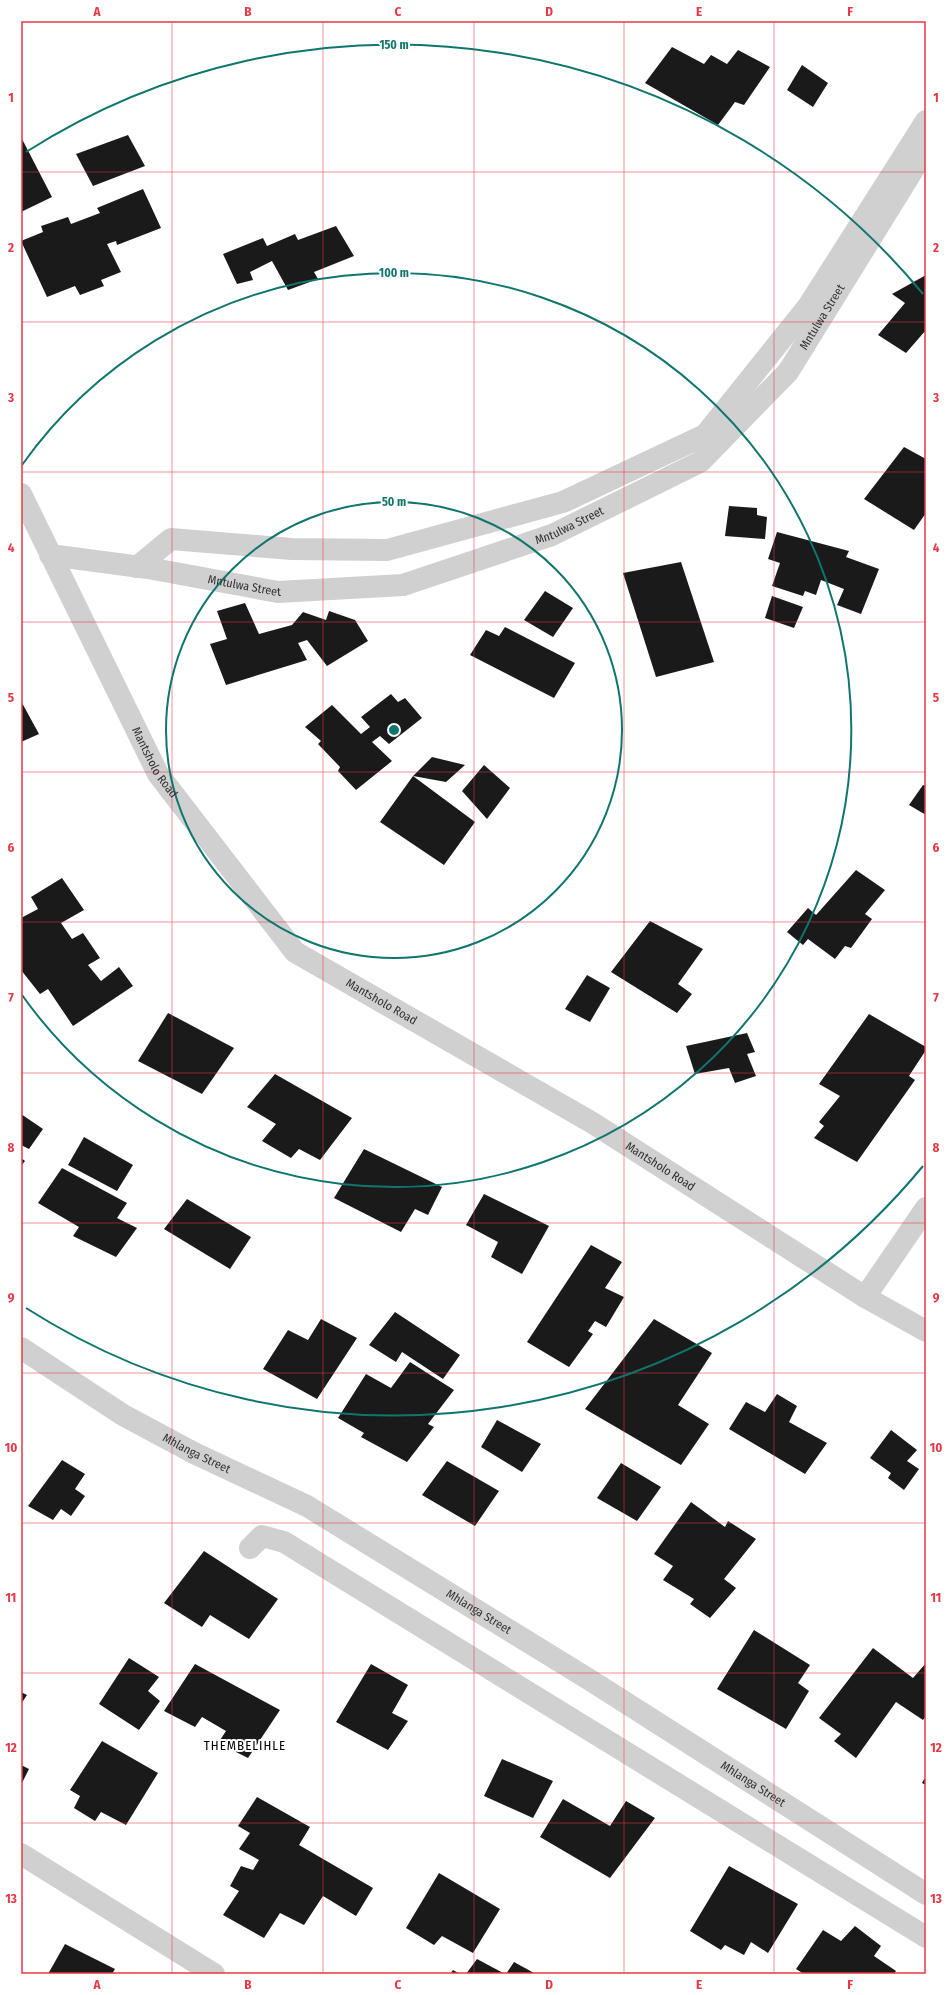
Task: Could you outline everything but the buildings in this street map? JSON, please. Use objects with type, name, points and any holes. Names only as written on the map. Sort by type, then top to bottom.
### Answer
[{"type":"street","points":[[138,567],[171,539],[292,549],[386,550],[563,502],[705,434],[809,305],[926,121]]},
{"type":"street","name":"Mntulwa Street","points":[[50,555],[138,567],[278,592],[403,585],[552,535],[700,462],[788,372],[926,149]]},
{"type":"street","name":"Mantsholo Road","points":[[21,494],[158,774],[295,952],[591,1122],[866,1297],[926,1331]]},
{"type":"street","points":[[866,1297],[926,1208]]},
{"type":"street","name":"Mhlanga Street","points":[[21,1348],[123,1415],[194,1453],[307,1506],[603,1688],[926,1894]]},
{"type":"street","points":[[250,1548],[262,1536],[284,1542],[926,1937]]},
{"type":"street","points":[[21,1854],[214,1974]]},
{"type":"district","name":"THEMBELIHLE","points":[[245,1745]]}]
